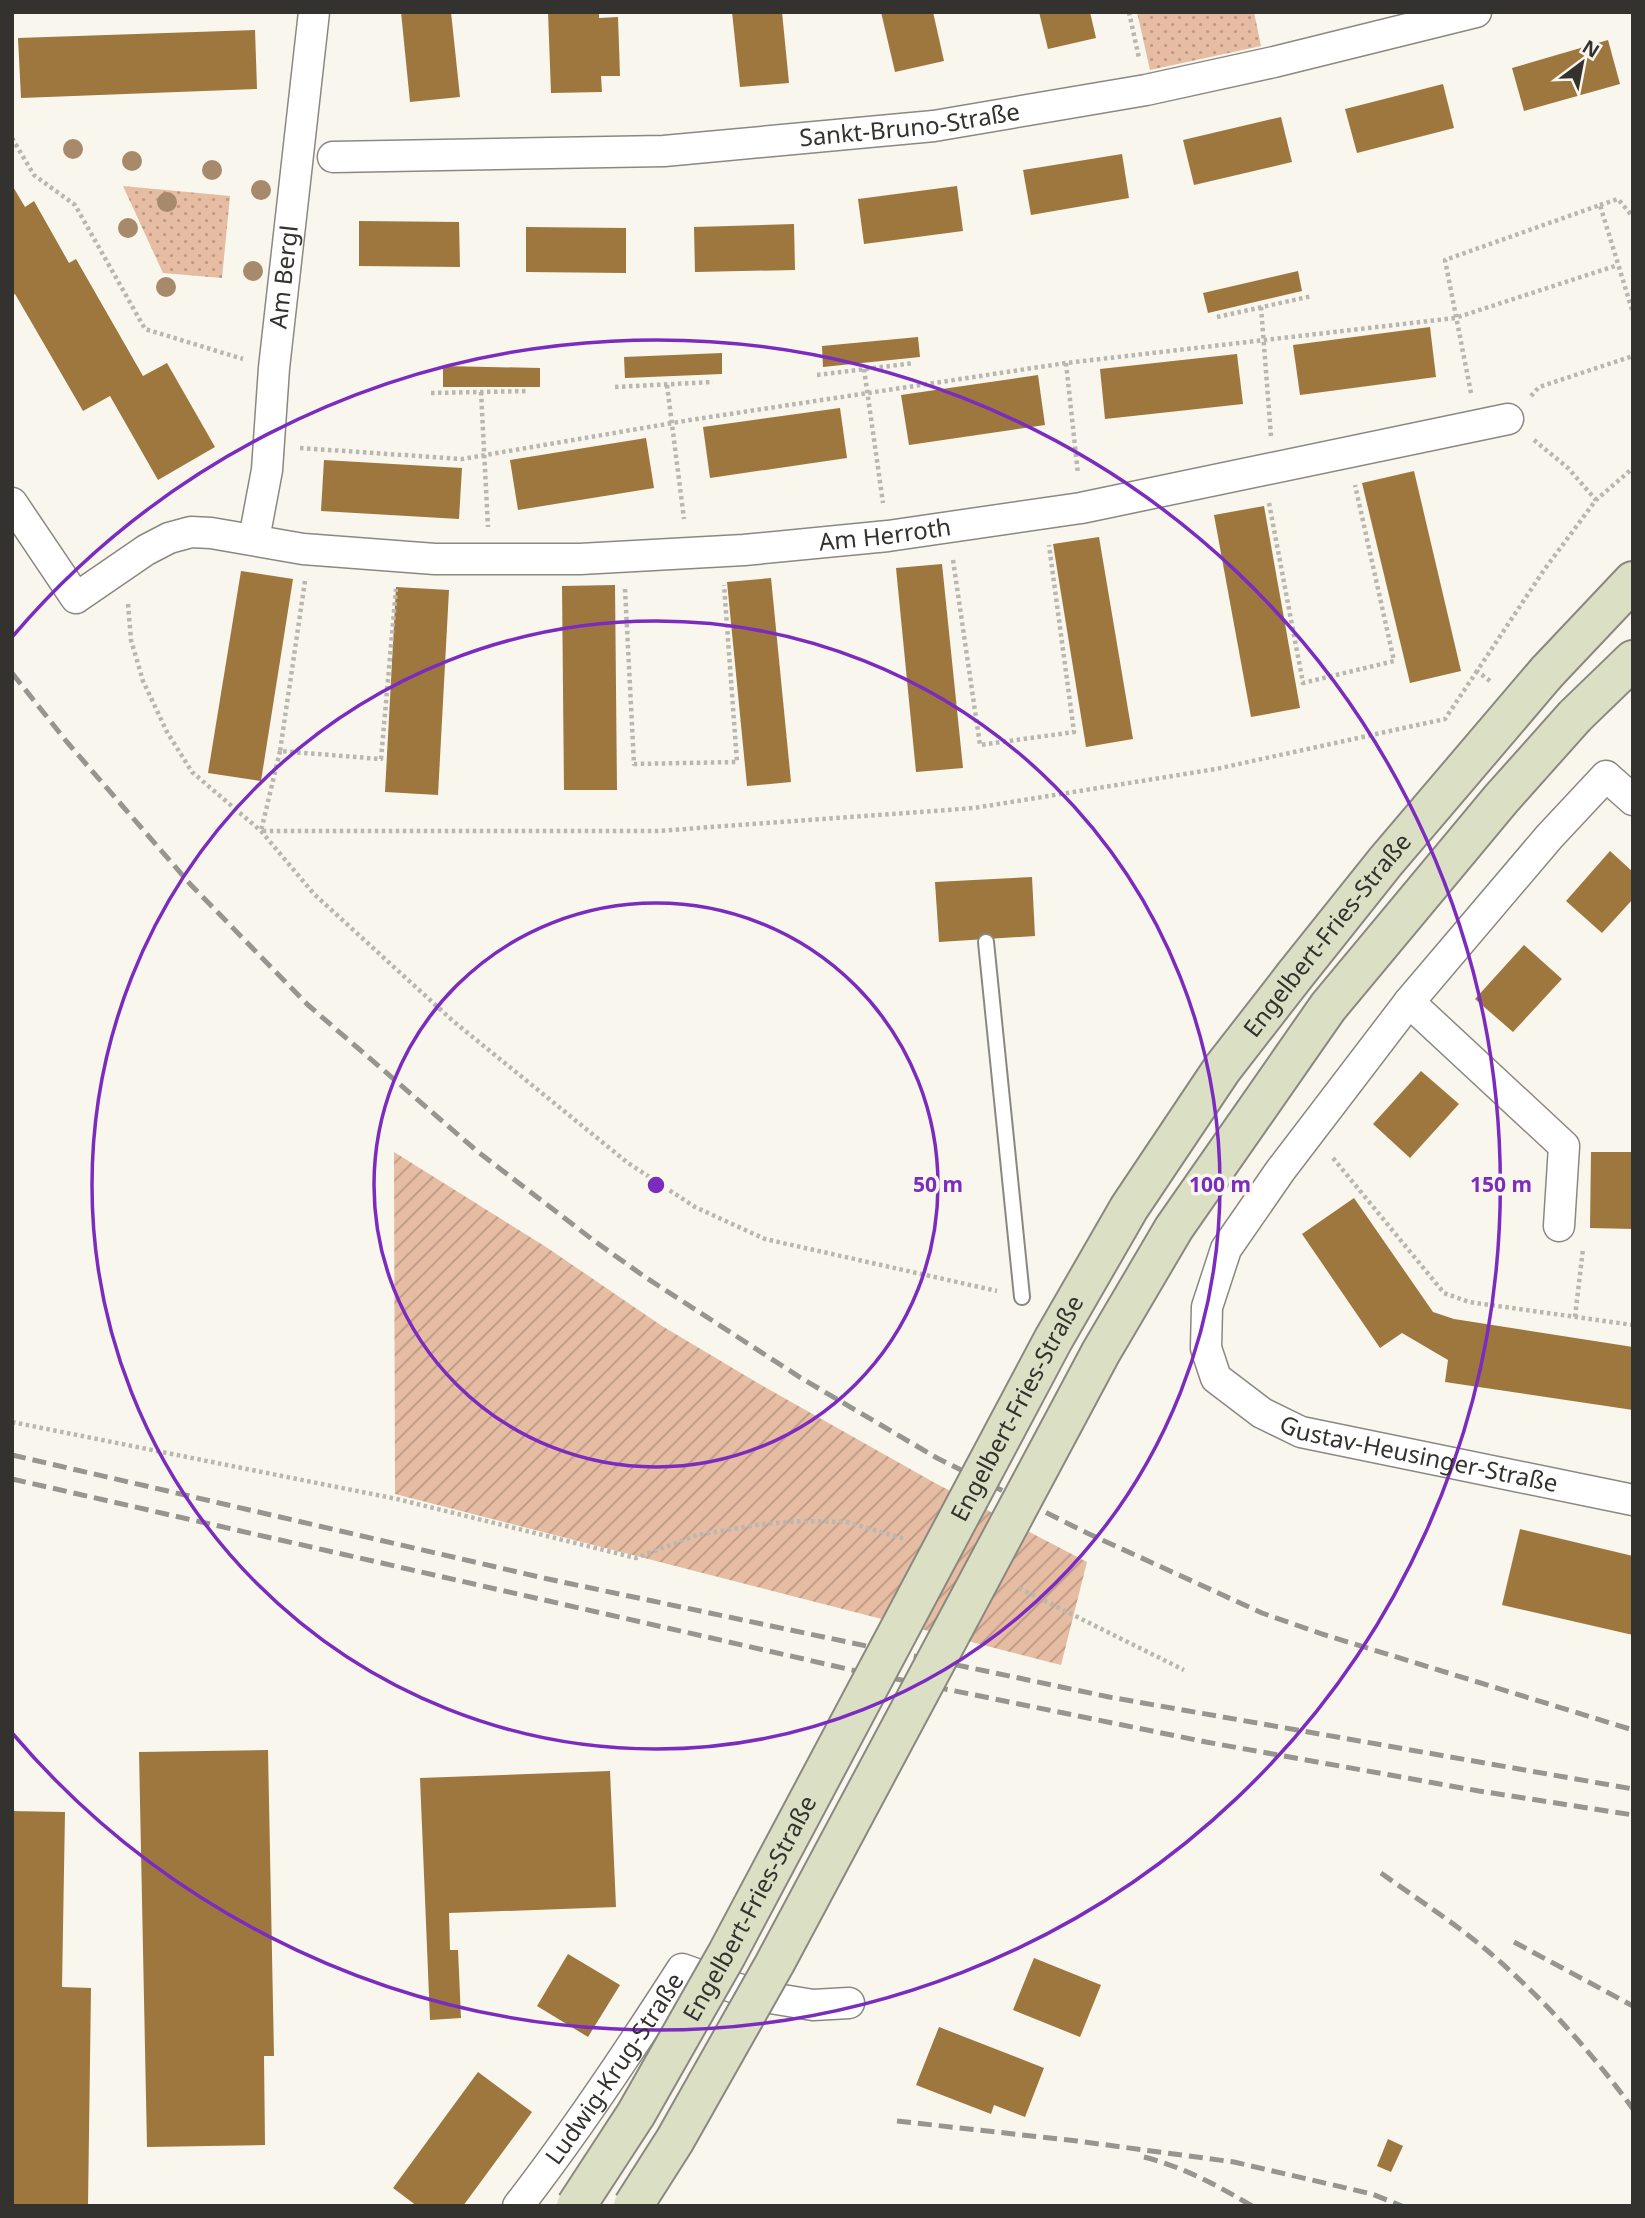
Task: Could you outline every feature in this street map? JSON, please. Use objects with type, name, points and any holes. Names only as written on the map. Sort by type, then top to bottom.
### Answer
[{"type":"main road","name":"Engelbert-Fries-Straße","points":[[576,2206],[636,2114],[727,1954],[1054,1340],[1129,1208],[1222,1069],[1295,975],[1403,841],[1547,672],[1633,581]]},
{"type":"main road","name":"Engelbert-Fries-Straße","points":[[633,2206],[675,2140],[775,1963],[1101,1352],[1174,1228],[1328,1007],[1501,799],[1575,716],[1633,660]]},
{"type":"street","name":"Am Bergl","points":[[254,539],[267,470],[274,368],[314,12]]},
{"type":"street","name":"Sankt-Bruno-Straße","points":[[333,157],[664,151],[934,126],[1146,90],[1476,12]]},
{"type":"street","name":"Am Herroth","points":[[12,503],[76,598],[169,538],[191,532],[309,549],[435,559],[623,556],[722,551],[888,536],[1081,508],[1508,419]]},
{"type":"street","points":[[1310,1131],[1409,1002],[1549,837],[1606,776],[1633,800]]},
{"type":"street","points":[[1409,1002],[1564,1146],[1559,1226]]},
{"type":"street","name":"Gustav-Heusinger-Straße","points":[[1310,1131],[1226,1249],[1207,1307],[1206,1348],[1216,1378],[1262,1413],[1301,1432],[1633,1500]]},
{"type":"street","name":"Ludwig-Krug-Straße","points":[[518,2206],[617,2070],[681,1969],[758,1996],[813,2005],[849,2003]]},
{"type":"lane","points":[[986,942],[1022,1297]]},
{"type":"path","points":[[1129,12],[1146,90]]},
{"type":"path","points":[[12,138],[34,175],[75,205],[145,329],[274,368]]},
{"type":"path","points":[[1596,500],[1568,468],[1471,393],[1445,260],[1618,199],[1633,217]]},
{"type":"path","points":[[1600,205],[1633,313]]},
{"type":"path","points":[[268,445],[462,459],[1066,363],[1455,318],[1618,265]]},
{"type":"path","points":[[1217,317],[1312,296]]},
{"type":"path","points":[[1261,307],[1268,470],[1303,683],[1394,661],[1348,454]]},
{"type":"path","points":[[1508,419],[1539,387],[1633,356]]},
{"type":"path","points":[[817,375],[914,363]]},
{"type":"path","points":[[1066,363],[1081,508]]},
{"type":"path","points":[[864,369],[888,536]]},
{"type":"path","points":[[615,387],[713,382]]},
{"type":"path","points":[[667,384],[688,553]]},
{"type":"path","points":[[431,393],[529,391]]},
{"type":"path","points":[[481,392],[489,559]]},
{"type":"path","points":[[948,527],[980,745],[1074,732],[1045,514]]},
{"type":"path","points":[[261,831],[280,751],[309,549]]},
{"type":"path","points":[[623,556],[634,764],[737,762],[722,551]]},
{"type":"path","points":[[280,751],[381,759],[398,556]]},
{"type":"path","points":[[126,565],[131,640],[143,681],[167,732],[192,772],[261,831],[314,894],[453,1021],[628,1163],[695,1207],[765,1239],[1022,1297]]},
{"type":"path","points":[[261,831],[657,831],[974,808],[1216,769],[1445,719],[1477,671]]},
{"type":"path","points":[[1310,1131],[1444,1293],[1469,1302],[1633,1325]]},
{"type":"path","points":[[1559,1226],[1571,1227],[1584,1240],[1575,1317]]},
{"type":"path","points":[[12,1422],[397,1499],[636,1558],[697,1535],[762,1524],[803,1521],[847,1522],[913,1541]]},
{"type":"path","points":[[1013,1585],[1184,1670]]},
{"type":"shaded area","points":[[1137,12],[1254,12],[1261,46],[1150,70]]},
{"type":"shaded area","points":[[123,186],[230,196],[222,278],[163,273]]},
{"type":"shaded area","points":[[394,1152],[546,1247],[662,1326],[756,1382],[935,1483],[1087,1562],[1061,1665],[395,1494]]},
{"type":"building","points":[[401,12],[451,12],[460,97],[410,102]]},
{"type":"building","points":[[548,12],[599,12],[599,18],[618,17],[620,76],[601,76],[602,92],[551,93]]},
{"type":"building","points":[[732,12],[782,12],[789,83],[740,87]]},
{"type":"building","points":[[881,12],[933,12],[944,61],[895,72]]},
{"type":"building","points":[[1039,12],[1090,12],[1096,38],[1048,49]]},
{"type":"building","points":[[255,30],[257,89],[21,98],[18,38]]},
{"type":"building","points":[[1608,40],[1620,84],[1524,111],[1512,68]]},
{"type":"building","points":[[1443,84],[1454,128],[1357,153],[1345,109]]},
{"type":"building","points":[[1281,117],[1292,162],[1194,185],[1183,140]]},
{"type":"building","points":[[1122,154],[1129,198],[1031,215],[1023,170]]},
{"type":"building","points":[[12,185],[25,207],[34,201],[69,263],[76,259],[143,376],[167,363],[215,447],[158,480],[110,396],[83,411],[15,294],[12,296]]},
{"type":"building","points":[[957,186],[963,231],[864,244],[858,199]]},
{"type":"building","points":[[359,221],[459,222],[460,267],[359,266]]},
{"type":"building","points":[[794,224],[795,270],[695,272],[694,227]]},
{"type":"building","points":[[526,227],[626,228],[626,273],[526,272]]},
{"type":"building","points":[[1298,271],[1302,291],[1208,313],[1203,293]]},
{"type":"building","points":[[1430,327],[1436,377],[1300,395],[1293,345]]},
{"type":"building","points":[[918,337],[920,357],[823,367],[822,346]]},
{"type":"building","points":[[722,353],[722,374],[625,378],[624,357]]},
{"type":"building","points":[[1237,354],[1243,404],[1105,419],[1100,369]]},
{"type":"building","points":[[443,366],[540,368],[540,387],[443,387]]},
{"type":"building","points":[[1038,375],[1045,425],[909,445],[901,395]]},
{"type":"building","points":[[840,408],[847,458],[710,478],[703,427]]},
{"type":"building","points":[[646,438],[654,488],[518,510],[510,460]]},
{"type":"building","points":[[324,460],[462,468],[459,519],[321,511]]},
{"type":"building","points":[[1414,471],[1461,671],[1410,683],[1362,483]]},
{"type":"building","points":[[1264,506],[1300,708],[1251,717],[1214,515]]},
{"type":"building","points":[[1099,537],[1133,739],[1086,747],[1053,544]]},
{"type":"building","points":[[942,564],[963,768],[916,772],[896,568]]},
{"type":"building","points":[[241,571],[293,579],[261,781],[208,773]]},
{"type":"building","points":[[771,578],[791,782],[747,786],[727,582]]},
{"type":"building","points":[[615,585],[617,790],[564,790],[562,586]]},
{"type":"building","points":[[396,587],[449,590],[438,795],[385,792]]},
{"type":"building","points":[[1610,851],[1633,872],[1633,899],[1602,933],[1566,901]]},
{"type":"building","points":[[1032,877],[1035,936],[939,942],[935,882]]},
{"type":"building","points":[[1524,945],[1562,979],[1513,1032],[1475,999]]},
{"type":"building","points":[[1421,1071],[1459,1104],[1410,1158],[1373,1124]]},
{"type":"building","points":[[1591,1152],[1633,1152],[1633,1229],[1590,1228]]},
{"type":"building","points":[[1354,1198],[1433,1312],[1454,1319],[1633,1347],[1633,1410],[1445,1382],[1448,1360],[1402,1333],[1380,1348],[1302,1234]]},
{"type":"building","points":[[1520,1529],[1633,1556],[1633,1635],[1502,1605]]},
{"type":"building","points":[[268,1750],[274,2056],[264,2056],[265,2145],[147,2147],[139,1752]]},
{"type":"building","points":[[610,1771],[616,1907],[449,1913],[450,1950],[458,1950],[461,2018],[430,2020],[420,1778]]},
{"type":"building","points":[[12,1811],[65,1812],[62,1987],[91,1988],[88,2206],[12,2206]]},
{"type":"building","points":[[568,1954],[620,1985],[588,2037],[537,2006]]},
{"type":"building","points":[[1034,1958],[1101,1985],[1080,2037],[1013,2010]]},
{"type":"building","points":[[939,2027],[1044,2068],[1025,2117],[994,2105],[991,2114],[916,2085]]},
{"type":"building","points":[[478,2072],[532,2112],[463,2206],[417,2206],[393,2188]]},
{"type":"building","points":[[1388,2139],[1403,2146],[1391,2172],[1377,2166]]},
{"type":"railway","points":[[12,673],[67,742],[191,885],[308,1005],[477,1151],[645,1277],[801,1378],[937,1458],[1087,1533],[1262,1613],[1633,1730]]},
{"type":"railway","points":[[12,1455],[548,1579],[1109,1697],[1633,1789]]},
{"type":"railway","points":[[12,1479],[852,1670],[1206,1742],[1479,1791],[1633,1815]]},
{"type":"railway","points":[[1381,1873],[1469,1936],[1516,1976],[1569,2030],[1633,2109]]},
{"type":"railway","points":[[1514,1942],[1633,2006]]},
{"type":"railway","points":[[897,2121],[1234,2162],[1372,2194],[1402,2206]]},
{"type":"railway","points":[[1144,2157],[1200,2177],[1252,2206]]}]
